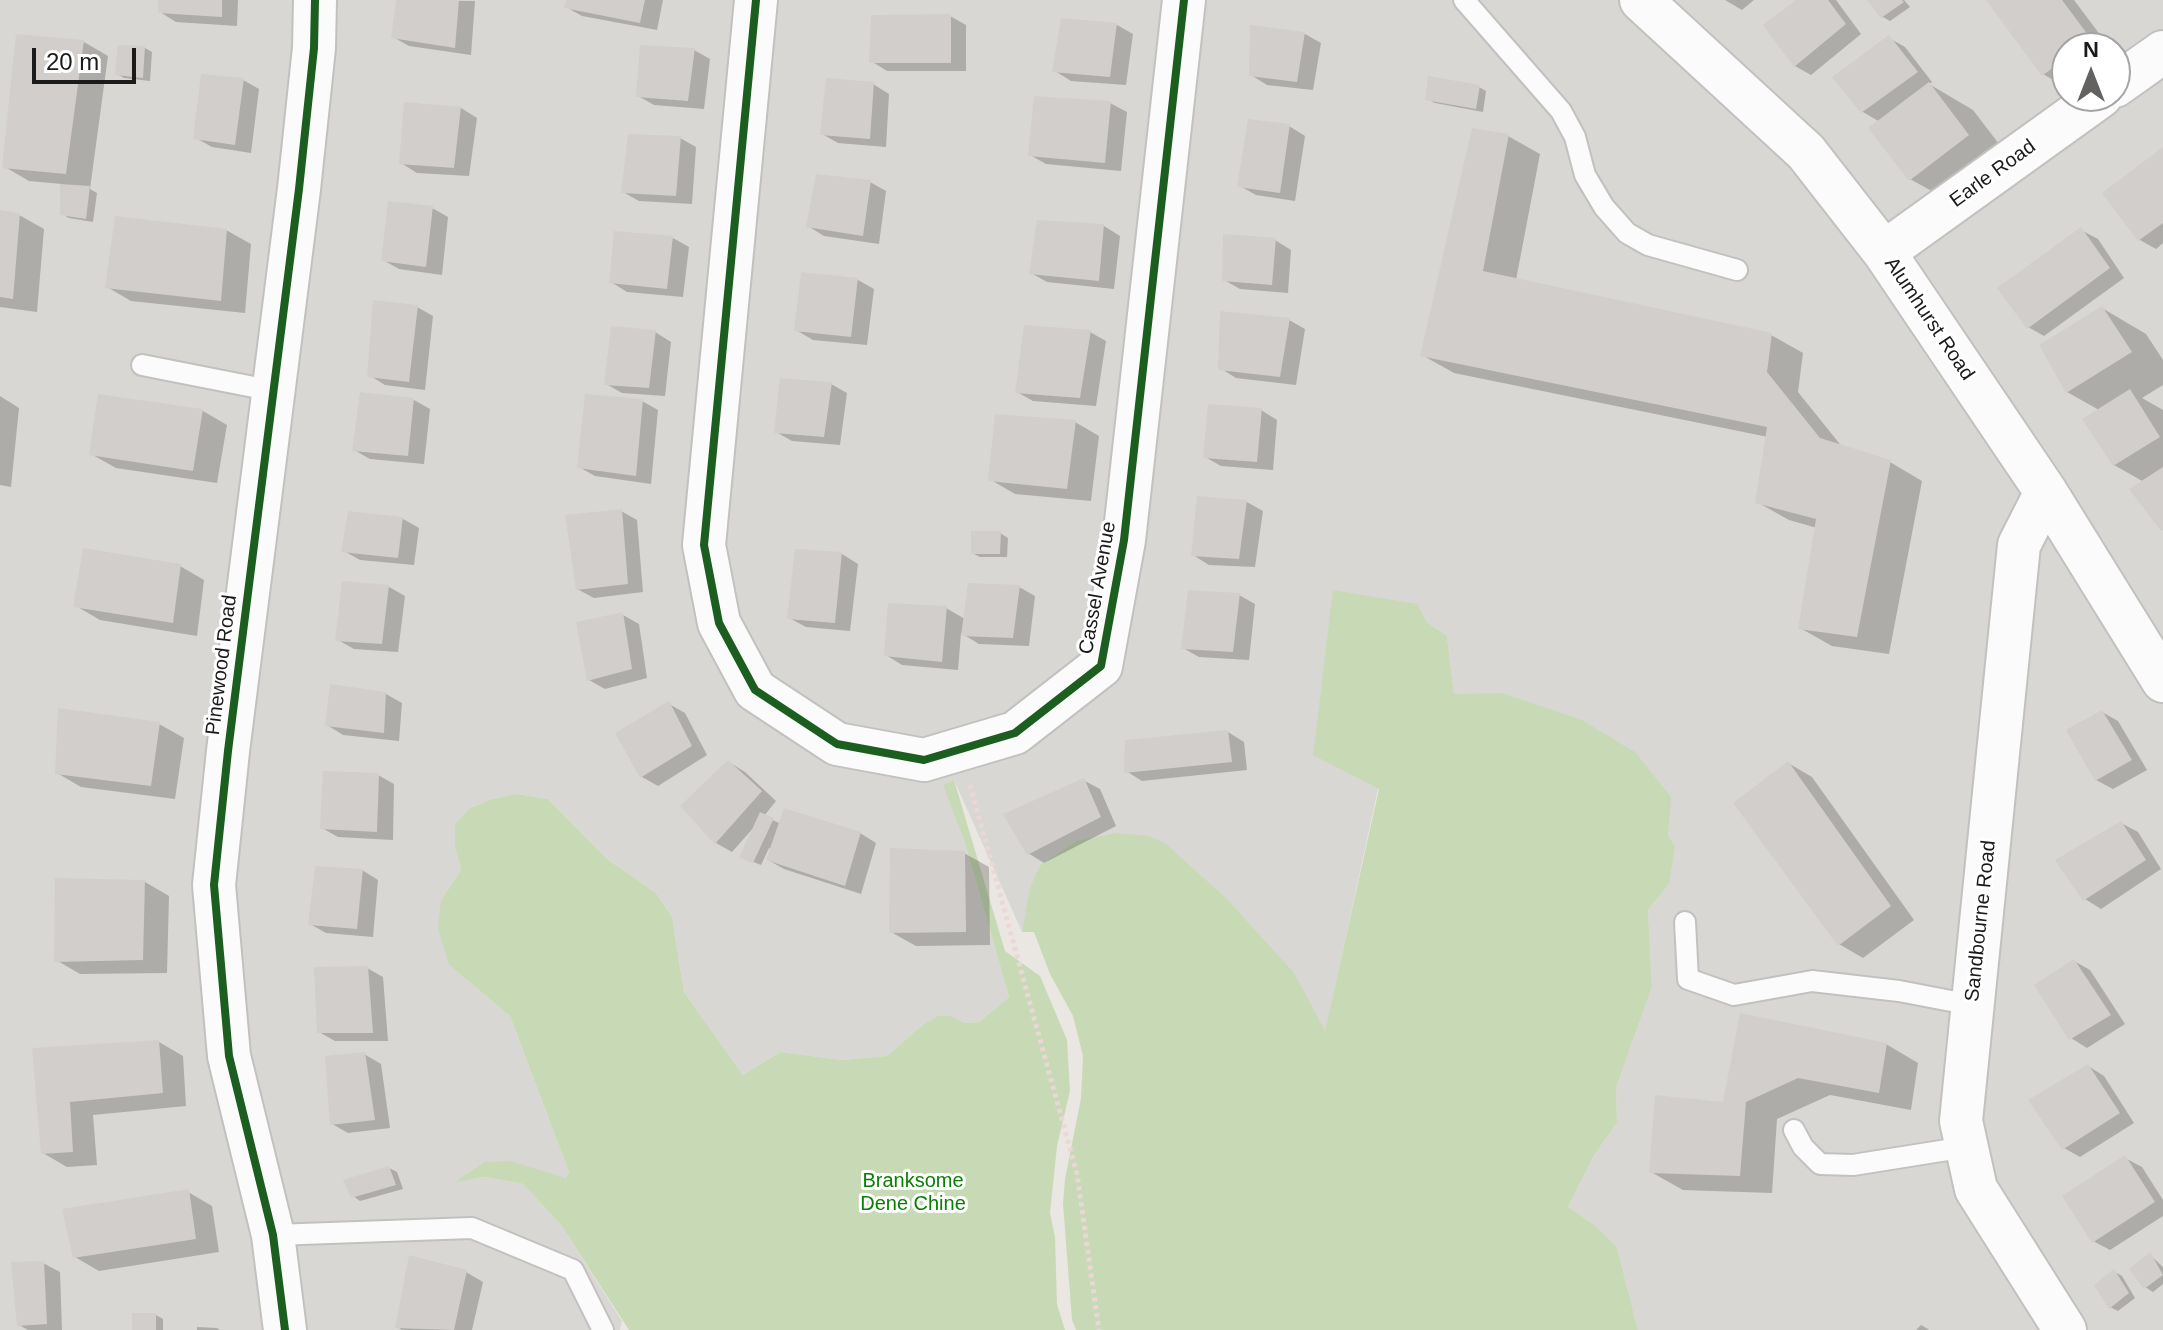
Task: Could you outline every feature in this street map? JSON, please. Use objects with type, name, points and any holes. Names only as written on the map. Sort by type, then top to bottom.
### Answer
[{"type":"street","name":"Pinewood Road","points":[[285,1330],[273,1235],[229,1056],[214,885],[229,735],[303,158],[314,48],[315,0]]},
{"type":"street","name":"Cassel Avenue","points":[[756,0],[704,545],[719,623],[755,690],[837,744],[924,760],[1015,733],[1101,666],[1124,540],[1184,0]]},
{"type":"street","name":"Alumhurst Road","points":[[1641,0],[1806,152],[1884,252],[2046,492],[2163,681]]},
{"type":"street","points":[[2131,75],[2163,52]]},
{"type":"street","name":"Earle Road","points":[[1884,252],[2079,112]]},
{"type":"street","name":"Sandbourne Road","points":[[2046,492],[2019,545],[1961,1121],[1976,1189],[2065,1330]]},
{"type":"lane","points":[[1464,0],[1561,111],[1575,137],[1585,175],[1604,207],[1627,233],[1648,245],[1737,270]]},
{"type":"lane","points":[[142,365],[274,391]]},
{"type":"lane","points":[[1685,922],[1688,979],[1734,995],[1812,981],[1899,991],[1972,1005]]},
{"type":"lane","points":[[1794,1130],[1803,1147],[1820,1164],[1853,1165],[1966,1147]]},
{"type":"lane","points":[[273,1235],[472,1228],[573,1270],[603,1330]]},
{"type":"path","points":[[961,749],[1077,1174],[1099,1330]]},
{"type":"shaded area","points":[[0,0],[2163,0],[2163,1330],[1638,1330],[1617,1247],[1596,1226],[1568,1207],[1595,1154],[1617,1123],[1616,1088],[1652,987],[1648,910],[1669,884],[1670,797],[1462,695],[1454,694],[1447,636],[1427,622],[1418,604],[1325,1033],[1295,974],[1076,841],[1040,865],[1022,932],[954,780],[944,785],[964,840],[1009,997],[979,1022],[965,1023],[951,1016],[921,1026],[887,1056],[842,1060],[780,1052],[743,1075],[684,992],[672,917],[656,893],[607,859],[548,799],[518,794],[492,799],[470,808],[455,847],[461,870],[441,900],[449,965],[510,1016],[569,1172],[567,1178],[484,1162],[457,1181],[484,1177],[523,1184],[561,1225],[622,1321],[620,1330],[0,1330]]},
{"type":"green space","points":[[1333,590],[1418,604],[1427,622],[1447,636],[1454,694],[1502,693],[1582,720],[1635,752],[1671,797],[1668,836],[1675,846],[1669,884],[1648,910],[1652,987],[1616,1088],[1617,1123],[1595,1154],[1568,1207],[1596,1226],[1617,1247],[1638,1330],[1076,1330],[1072,1320],[1063,1204],[1081,1098],[1083,1056],[1073,1016],[1050,974],[1034,932],[1022,932],[1030,888],[1040,865],[1076,841],[1117,833],[1149,836],[1166,844],[1227,899],[1295,974],[1325,1031],[1379,789],[1313,755]]},
{"type":"green space","name":"Branksome Dene Chine","points":[[954,780],[1005,951],[1040,976],[1067,1040],[1070,1091],[1057,1146],[1050,1213],[1055,1237],[1057,1304],[1065,1330],[629,1330],[561,1225],[523,1184],[484,1177],[455,1182],[484,1162],[510,1161],[566,1178],[569,1172],[510,1016],[449,965],[438,928],[441,900],[461,870],[455,847],[455,825],[470,808],[517,794],[548,799],[607,859],[656,893],[672,917],[684,992],[743,1075],[780,1052],[842,1060],[887,1056],[921,1026],[938,1016],[951,1016],[965,1023],[979,1022],[1009,997],[964,840],[943,785]]},
{"type":"building","points":[[158,0],[222,0],[222,17],[158,13]]},
{"type":"building","points":[[396,0],[459,0],[455,48],[391,38]]},
{"type":"building","points":[[566,0],[645,0],[640,23],[564,8]]},
{"type":"building","points":[[1796,0],[1828,0],[1846,24],[1794,67],[1763,25]]},
{"type":"building","points":[[1867,0],[1902,0],[1904,2],[1881,18]]},
{"type":"building","points":[[1986,0],[2062,0],[2086,32],[2051,32],[2051,69],[2042,76]]},
{"type":"building","points":[[951,14],[951,63],[869,63],[871,15]]},
{"type":"building","points":[[1061,18],[1117,23],[1110,77],[1052,72]]},
{"type":"building","points":[[1250,25],[1305,32],[1297,82],[1249,76]]},
{"type":"building","points":[[16,34],[84,40],[66,174],[2,168]]},
{"type":"building","points":[[1889,35],[1918,72],[1861,113],[1832,77]]},
{"type":"building","points":[[118,45],[145,46],[143,78],[115,75]]},
{"type":"building","points":[[640,45],[695,48],[688,101],[636,97]]},
{"type":"building","points":[[201,74],[244,78],[235,145],[193,139]]},
{"type":"building","points":[[1428,76],[1480,85],[1476,109],[1425,100]]},
{"type":"building","points":[[826,78],[874,82],[870,139],[820,135]]},
{"type":"building","points":[[1929,82],[1969,135],[1909,181],[1868,128]]},
{"type":"building","points":[[1034,96],[1111,101],[1105,163],[1028,156]]},
{"type":"building","points":[[404,102],[461,107],[454,168],[399,164]]},
{"type":"building","points":[[1248,119],[1290,124],[1280,193],[1237,187]]},
{"type":"building","points":[[1472,128],[1509,134],[1483,271],[1772,333],[1767,372],[1820,438],[1891,460],[1857,637],[1798,629],[1816,519],[1755,503],[1767,427],[1420,356]]},
{"type":"building","points":[[628,134],[681,136],[676,196],[621,193]]},
{"type":"building","points":[[2163,147],[2163,223],[2138,241],[2102,193]]},
{"type":"building","points":[[816,174],[871,180],[863,236],[806,227]]},
{"type":"building","points":[[60,184],[90,186],[86,219],[60,215]]},
{"type":"building","points":[[388,201],[433,206],[426,267],[381,261]]},
{"type":"building","points":[[0,210],[20,213],[13,299],[0,297]]},
{"type":"building","points":[[115,216],[227,229],[221,301],[105,288]]},
{"type":"building","points":[[1037,220],[1104,224],[1099,281],[1029,274]]},
{"type":"building","points":[[2081,227],[2110,268],[2027,329],[1997,288]]},
{"type":"building","points":[[614,231],[673,236],[667,289],[609,283]]},
{"type":"building","points":[[1223,234],[1276,238],[1272,285],[1222,281]]},
{"type":"building","points":[[801,272],[858,278],[851,337],[794,331]]},
{"type":"building","points":[[373,300],[418,305],[409,382],[367,377]]},
{"type":"building","points":[[2102,306],[2132,352],[2066,393],[2039,345]]},
{"type":"building","points":[[1220,311],[1290,318],[1280,377],[1218,370]]},
{"type":"building","points":[[1024,325],[1091,330],[1080,398],[1015,393]]},
{"type":"building","points":[[611,326],[656,330],[649,388],[604,385]]},
{"type":"building","points":[[780,378],[832,382],[824,437],[774,433]]},
{"type":"building","points":[[2130,389],[2160,437],[2113,466],[2082,419]]},
{"type":"building","points":[[360,392],[414,398],[408,456],[352,451]]},
{"type":"building","points":[[98,394],[203,409],[193,471],[89,455]]},
{"type":"building","points":[[585,394],[643,399],[636,476],[577,468]]},
{"type":"building","points":[[1208,404],[1262,408],[1257,462],[1203,458]]},
{"type":"building","points":[[995,414],[1076,420],[1067,489],[988,481]]},
{"type":"building","points":[[2163,467],[2163,529],[2161,531],[2129,489]]},
{"type":"building","points":[[1197,496],[1247,500],[1239,559],[1191,556]]},
{"type":"building","points":[[622,509],[628,584],[576,590],[565,515]]},
{"type":"building","points":[[348,511],[403,517],[398,558],[341,552]]},
{"type":"building","points":[[971,531],[1001,531],[1000,554],[971,554]]},
{"type":"building","points":[[83,548],[181,564],[173,623],[73,607]]},
{"type":"building","points":[[795,549],[842,552],[835,623],[787,619]]},
{"type":"building","points":[[342,581],[389,585],[382,644],[335,641]]},
{"type":"building","points":[[968,583],[1020,585],[1013,638],[961,636]]},
{"type":"building","points":[[1188,590],[1240,593],[1233,652],[1181,649]]},
{"type":"building","points":[[888,603],[947,606],[942,662],[884,656]]},
{"type":"building","points":[[623,612],[632,669],[587,681],[576,622]]},
{"type":"building","points":[[330,684],[386,692],[384,733],[325,726]]},
{"type":"building","points":[[669,701],[692,746],[640,778],[615,733]]},
{"type":"building","points":[[58,708],[160,722],[151,786],[55,774]]},
{"type":"building","points":[[2102,710],[2132,760],[2095,781],[2066,730]]},
{"type":"building","points":[[1228,730],[1232,762],[1124,773],[1125,740]]},
{"type":"building","points":[[728,760],[762,791],[715,844],[680,806]]},
{"type":"building","points":[[1788,761],[1891,906],[1838,946],[1733,803]]},
{"type":"building","points":[[323,771],[379,773],[377,832],[320,829]]},
{"type":"building","points":[[1084,778],[1101,817],[1027,855],[1003,814]]},
{"type":"building","points":[[784,808],[861,832],[845,886],[766,860]]},
{"type":"building","points":[[760,812],[774,818],[753,863],[739,858]]},
{"type":"building","points":[[2121,821],[2146,860],[2083,901],[2055,860]]},
{"type":"building","points":[[890,848],[965,851],[966,932],[889,933]]},
{"type":"building","points":[[315,866],[363,869],[357,929],[308,925]]},
{"type":"building","points":[[55,878],[145,880],[143,960],[54,962]]},
{"type":"building","points":[[2074,959],[2111,1015],[2069,1040],[2034,985]]},
{"type":"building","points":[[368,966],[373,1033],[317,1033],[314,967]]},
{"type":"building","points":[[1740,1013],[1887,1043],[1879,1093],[1798,1078],[1746,1102],[1740,1176],[1649,1173],[1655,1095],[1723,1102]]},
{"type":"building","points":[[159,1040],[163,1093],[70,1102],[73,1152],[41,1154],[32,1048]]},
{"type":"building","points":[[365,1052],[375,1120],[330,1125],[325,1056]]},
{"type":"building","points":[[2088,1064],[2120,1113],[2062,1150],[2028,1100]]},
{"type":"building","points":[[2125,1155],[2155,1202],[2092,1243],[2062,1196]]},
{"type":"building","points":[[389,1166],[396,1185],[351,1198],[343,1180]]},
{"type":"building","points":[[189,1189],[196,1239],[73,1258],[62,1209]]},
{"type":"building","points":[[2150,1252],[2163,1275],[2144,1289],[2129,1269]]},
{"type":"building","points":[[409,1255],[467,1270],[454,1330],[395,1328]]},
{"type":"building","points":[[44,1261],[47,1324],[17,1326],[11,1262]]},
{"type":"building","points":[[2114,1269],[2129,1293],[2109,1309],[2094,1285]]},
{"type":"building","points":[[132,1313],[156,1313],[156,1330],[132,1330]]},
{"type":"cycle path","points":[[285,1330],[273,1235],[229,1056],[214,885],[299,189],[314,48],[315,0]]},
{"type":"cycle path","points":[[756,0],[704,545],[719,623],[755,690],[837,744],[924,760],[1015,733],[1101,666],[1124,540],[1184,0]]}]
